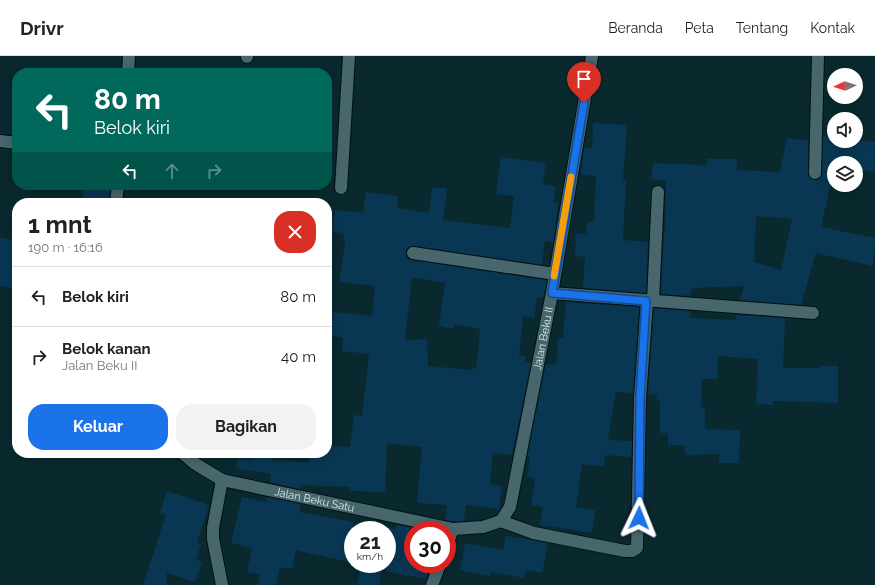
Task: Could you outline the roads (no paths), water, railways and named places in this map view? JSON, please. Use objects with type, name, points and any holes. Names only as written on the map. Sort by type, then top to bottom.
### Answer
[{"type":"street","points":[[128,68],[129,56]]},
{"type":"street","points":[[341,188],[349,56]]},
{"type":"street","name":"Jalan Beku II","points":[[502,521],[510,506],[552,293],[592,56]]},
{"type":"street","points":[[815,173],[818,56]]},
{"type":"street","points":[[0,141],[12,142]]},
{"type":"street","points":[[456,529],[483,527],[502,521],[534,532],[618,549],[632,551],[637,548],[640,398],[650,301],[658,192]]},
{"type":"street","points":[[413,253],[555,274]]},
{"type":"street","points":[[552,293],[813,313]]},
{"type":"street","name":"Jalan Beku Satu","points":[[188,458],[222,480],[415,521]]},
{"type":"street","points":[[222,480],[213,528],[213,539],[222,585]]},
{"type":"street","points":[[432,585],[437,573]]}]
